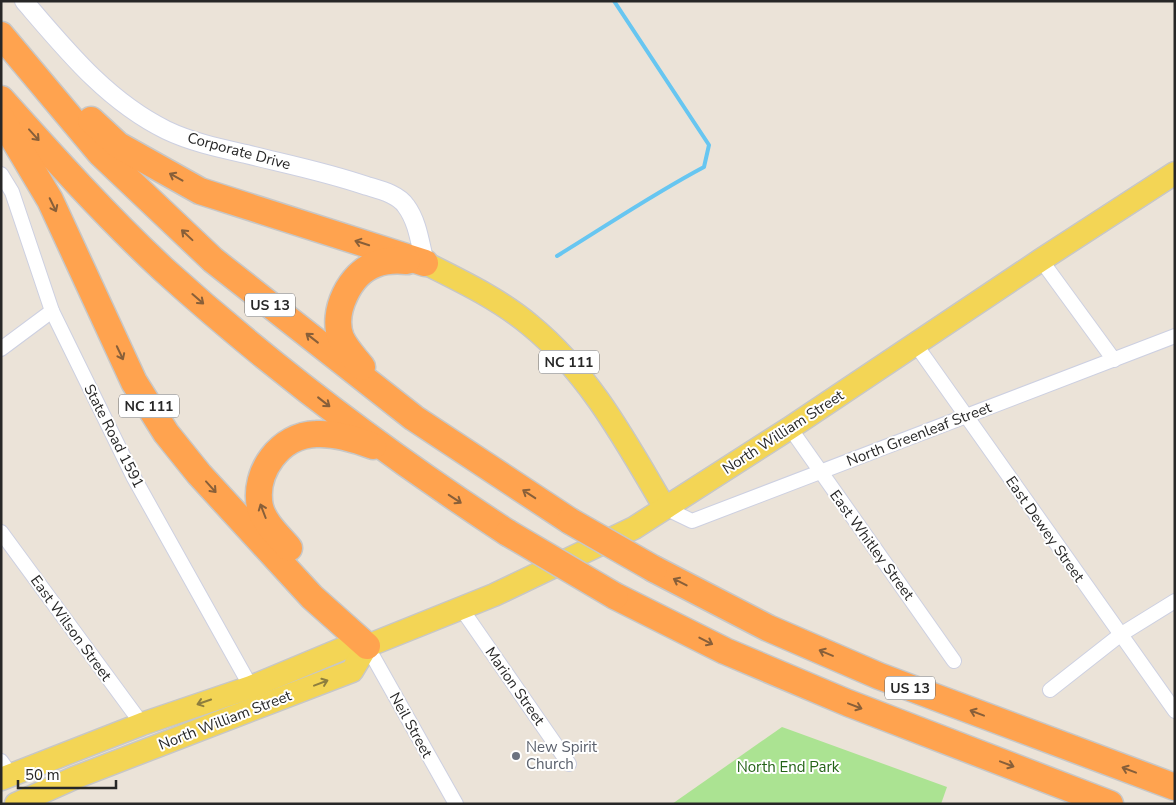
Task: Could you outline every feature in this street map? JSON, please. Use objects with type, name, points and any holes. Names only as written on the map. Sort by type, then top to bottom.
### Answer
[{"type":"highway","name":"NC 111","points":[[5,40],[118,145],[200,190],[425,263]]},
{"type":"highway","name":"US 13","points":[[5,40],[100,153],[213,260],[414,418],[570,521],[654,569],[768,628],[879,676],[1175,787]]},
{"type":"highway","name":"US 13","points":[[1,99],[64,169],[162,268],[258,350],[422,477],[508,533],[615,596],[726,651],[848,703],[1110,804]]},
{"type":"highway","name":"NC 111","points":[[1,118],[50,200],[134,382],[166,433],[199,474],[312,597],[367,646]]},
{"type":"highway","points":[[414,418],[365,370],[341,338],[340,305],[359,274],[375,264],[391,260],[425,263]]},
{"type":"highway","points":[[367,646],[323,585],[269,525],[261,508],[259,492],[263,474],[272,456],[284,443],[314,434],[339,435],[372,446],[422,477]]},
{"type":"main road","name":"North William Street","points":[[5,772],[250,687],[342,649],[367,646],[494,595],[634,528],[790,428],[1175,173]]},
{"type":"main road","name":"NC 111","points":[[425,263],[484,293],[530,324],[557,349],[597,396],[665,508]]},
{"type":"main road","name":"North William Street","points":[[16,804],[74,778],[352,671],[367,646]]},
{"type":"street","name":"Corporate Drive","points":[[24,1],[84,69],[127,106],[167,130],[198,143],[338,176],[389,193],[397,198],[405,204],[414,217],[425,263]]},
{"type":"street","name":"State Road 1591","points":[[1,174],[12,192],[52,311],[133,476],[250,687]]},
{"type":"street","points":[[1041,260],[1114,360]]},
{"type":"street","points":[[1,349],[52,311]]},
{"type":"street","name":"North Greenleaf Street","points":[[665,508],[692,521],[1175,336]]},
{"type":"street","name":"East Dewey Street","points":[[916,345],[964,416],[1175,711]]},
{"type":"street","name":"East Whitley Street","points":[[790,428],[954,661]]},
{"type":"street","name":"East Wilson Street","points":[[1,532],[142,724]]},
{"type":"street","points":[[1050,690],[1120,635],[1175,601]]},
{"type":"street","name":"Marion Street","points":[[461,608],[569,764]]},
{"type":"street","name":"Neil Street","points":[[367,646],[456,804]]},
{"type":"green space","name":"North End Park","points":[[782,727],[947,787],[941,804],[672,804]]},
{"type":"waterway","points":[[557,256],[648,199],[704,167],[709,145],[614,1]]},
{"type":"place","name":"New Spirit Church","points":[[516,756]]}]
